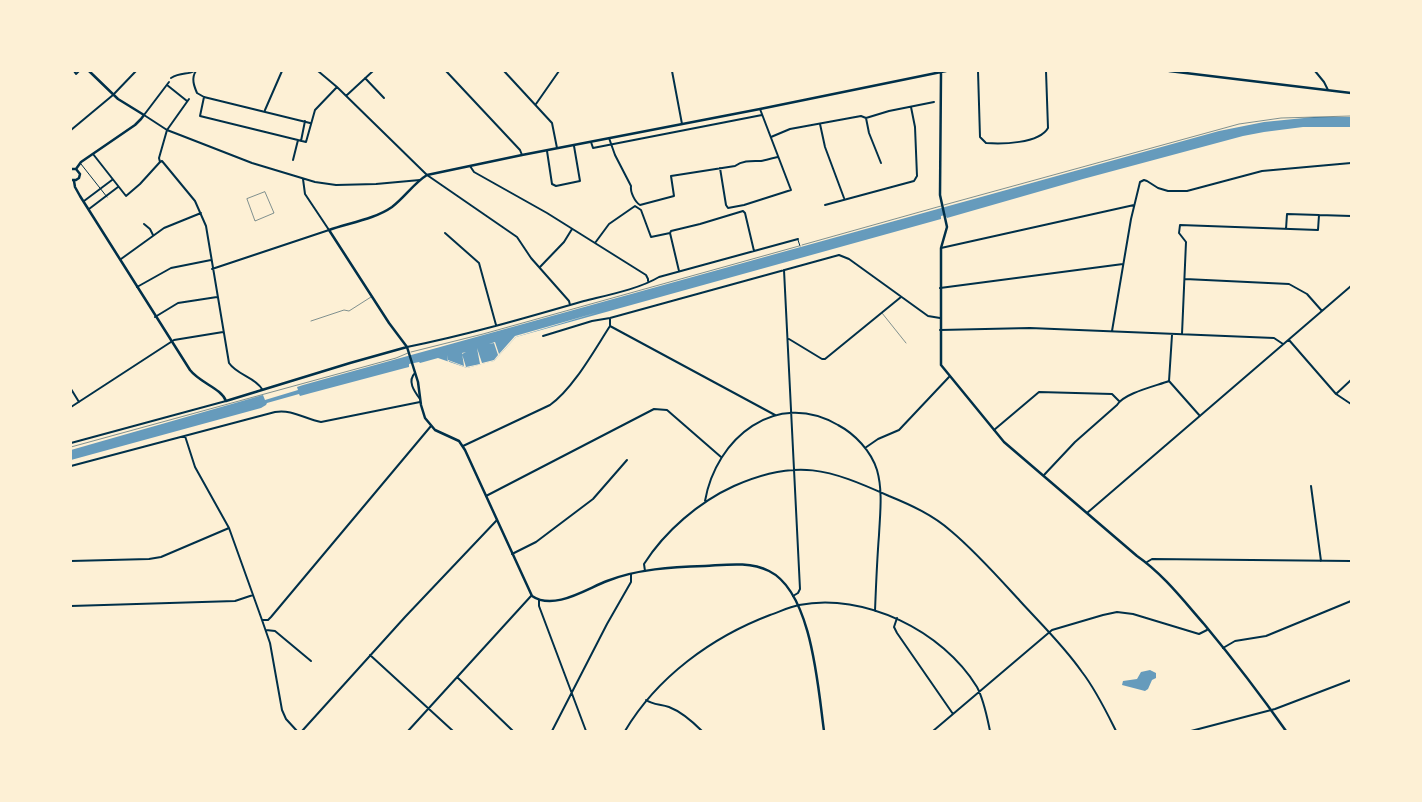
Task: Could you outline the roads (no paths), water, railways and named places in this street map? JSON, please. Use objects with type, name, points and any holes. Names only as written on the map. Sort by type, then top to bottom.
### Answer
[{"type":"street","points":[[74,71],[76,74],[79,71]]},
{"type":"street","points":[[89,71],[114,95],[167,130],[252,162],[303,178],[336,184],[376,184],[420,180]]},
{"type":"street","points":[[71,130],[114,95],[136,71]]},
{"type":"street","points":[[171,78],[178,74],[190,74],[195,71]]},
{"type":"street","points":[[195,71],[194,80],[197,93],[204,97],[311,123]]},
{"type":"street","points":[[265,111],[282,71]]},
{"type":"street","points":[[318,71],[347,96],[427,175],[517,238],[569,301],[570,305]]},
{"type":"street","points":[[347,96],[373,71]]},
{"type":"street","points":[[446,71],[520,150],[522,155]]},
{"type":"street","points":[[504,71],[552,123],[558,148]]},
{"type":"street","points":[[536,104],[559,71]]},
{"type":"street","points":[[672,71],[682,124]]},
{"type":"street","points":[[212,269],[387,210],[427,175],[946,71]]},
{"type":"street","points":[[978,71],[980,137],[986,143],[1024,141],[1046,132],[1048,128],[1046,71]]},
{"type":"street","points":[[1169,71],[1351,93]]},
{"type":"street","points":[[1315,71],[1328,90]]},
{"type":"street","points":[[941,72],[940,196],[947,227],[941,248],[941,365],[1004,442],[1154,568],[1208,629],[1286,731]]},
{"type":"street","points":[[364,78],[384,98]]},
{"type":"street","points":[[76,169],[80,163],[141,120],[168,83],[188,100],[167,130],[159,158],[160,162],[126,196],[93,154]]},
{"type":"street","points":[[204,97],[200,116],[306,142],[316,110],[337,87]]},
{"type":"street","points":[[193,97],[197,93]]},
{"type":"street","points":[[771,137],[790,129],[861,116],[866,118],[934,102]]},
{"type":"street","points":[[825,205],[914,180],[917,176],[915,128],[911,107]]},
{"type":"street","points":[[720,168],[728,208],[744,205],[791,190],[760,109]]},
{"type":"street","points":[[591,142],[593,148],[762,115]]},
{"type":"street","points":[[866,118],[869,133],[881,163]]},
{"type":"street","points":[[293,160],[305,121]]},
{"type":"street","points":[[820,124],[825,147],[844,199]]},
{"type":"street","points":[[609,138],[637,203],[641,204],[674,196],[671,176],[778,157]]},
{"type":"street","points":[[547,151],[552,184],[556,186],[576,183],[580,181],[574,146]]},
{"type":"street","points":[[160,162],[162,161],[186,188],[195,201],[206,226],[223,332],[232,368],[259,385],[262,390]]},
{"type":"street","points":[[80,163],[107,196]]},
{"type":"street","points":[[1112,331],[1134,204],[1140,182],[1144,180],[1168,191],[1188,191],[1262,171],[1351,163]]},
{"type":"street","points":[[470,166],[474,172],[646,275],[648,282]]},
{"type":"street","points":[[71,169],[76,169]]},
{"type":"street","points":[[76,169],[80,176],[73,181],[75,188],[171,342],[194,376],[222,394],[226,401]]},
{"type":"street","points":[[303,178],[306,194],[407,347],[415,373],[423,415],[431,426],[458,441],[462,446],[532,596],[540,600],[566,598],[608,580],[645,571],[700,566],[754,566],[767,570],[779,577],[793,596],[797,605],[814,655],[824,731]]},
{"type":"street","points":[[83,201],[112,180]]},
{"type":"street","points":[[89,209],[118,187]]},
{"type":"street","points":[[941,248],[1134,204]]},
{"type":"street","points":[[595,243],[609,224],[635,206],[641,210],[651,236],[670,233],[671,231],[721,219],[743,211],[754,251]]},
{"type":"street","points":[[120,260],[164,228],[201,214]]},
{"type":"street","points":[[1286,228],[1287,214],[1351,216]]},
{"type":"street","points":[[1182,334],[1186,242],[1179,233],[1180,224],[1318,230],[1319,215]]},
{"type":"street","points":[[144,224],[150,229],[153,236]]},
{"type":"street","points":[[540,268],[564,242],[572,229]]},
{"type":"street","points":[[445,233],[479,263],[496,325]]},
{"type":"street","points":[[670,233],[679,271]]},
{"type":"street","points":[[71,443],[226,401],[407,347],[445,340],[646,284],[679,271],[723,261],[798,239],[800,246]]},
{"type":"street","points":[[543,336],[592,321],[610,318],[841,255],[928,316],[940,318]]},
{"type":"street","points":[[137,288],[171,268],[211,260]]},
{"type":"street","points":[[940,288],[1123,264]]},
{"type":"street","points":[[784,270],[800,589],[793,596]]},
{"type":"street","points":[[1184,279],[1289,284],[1307,294],[1322,311]]},
{"type":"street","points":[[1087,513],[1351,286]]},
{"type":"street","points":[[788,338],[825,359],[901,296]]},
{"type":"street","points":[[155,317],[178,303],[217,297]]},
{"type":"street","points":[[462,446],[558,400],[610,326],[610,318]]},
{"type":"street","points":[[610,326],[775,415]]},
{"type":"street","points":[[940,330],[1010,328],[1112,331],[1274,338],[1283,344]]},
{"type":"street","points":[[71,407],[177,338],[223,332]]},
{"type":"street","points":[[1172,334],[1169,381],[1200,416]]},
{"type":"street","points":[[1289,340],[1336,394],[1351,404]]},
{"type":"street","points":[[415,373],[411,380],[414,391],[420,400]]},
{"type":"street","points":[[865,448],[899,430],[949,377]]},
{"type":"street","points":[[1336,394],[1351,380]]},
{"type":"street","points":[[1044,475],[1075,442],[1117,405],[1119,401],[1169,381]]},
{"type":"street","points":[[71,390],[79,402]]},
{"type":"street","points":[[994,430],[1039,392],[1112,394],[1119,401]]},
{"type":"street","points":[[71,466],[275,412],[288,411],[321,422],[420,400]]},
{"type":"street","points":[[486,496],[658,408],[668,410],[721,457]]},
{"type":"street","points":[[706,501],[713,473],[721,457],[745,430],[775,415],[792,412],[810,414],[833,422],[848,430],[865,448],[877,470],[880,492],[875,611]]},
{"type":"street","points":[[262,620],[268,620],[271,617],[431,426]]},
{"type":"street","points":[[185,436],[195,467],[229,528],[270,643],[282,710],[286,719],[297,731]]},
{"type":"street","points":[[512,554],[536,542],[593,499],[627,460]]},
{"type":"street","points":[[645,571],[644,564],[649,556],[682,521],[706,501],[726,490],[776,471],[831,472],[912,506],[938,520],[952,531],[994,572],[1049,632],[1083,673],[1116,731]]},
{"type":"street","points":[[1311,486],[1321,561]]},
{"type":"street","points":[[302,731],[370,655],[497,520]]},
{"type":"street","points":[[71,561],[149,559],[161,556],[229,528]]},
{"type":"street","points":[[1146,563],[1152,559],[1351,561]]},
{"type":"street","points":[[552,731],[607,624],[632,582],[631,574]]},
{"type":"street","points":[[71,606],[235,601],[252,595]]},
{"type":"street","points":[[408,731],[532,596]]},
{"type":"street","points":[[540,600],[539,606],[586,731]]},
{"type":"street","points":[[1223,648],[1235,641],[1266,636],[1351,602]]},
{"type":"street","points":[[625,731],[646,700],[675,671],[714,643],[759,620],[797,605],[812,603],[843,604],[875,611],[897,618],[929,636],[959,663],[979,692],[990,731]]},
{"type":"street","points":[[934,731],[1049,632],[1117,612],[1133,614],[1199,634],[1208,629]]},
{"type":"street","points":[[897,618],[894,627],[897,633],[953,714]]},
{"type":"street","points":[[266,630],[275,631],[310,661]]},
{"type":"street","points":[[370,655],[452,731]]},
{"type":"street","points":[[457,678],[513,731]]},
{"type":"street","points":[[1192,731],[1271,709],[1351,680]]},
{"type":"street","points":[[646,700],[650,703],[669,707],[687,717],[702,731]]},
{"type":"lane","points":[[71,447],[1239,124],[1281,118],[1351,116]]},
{"type":"lane","points":[[265,192],[274,213],[255,221],[247,199],[265,192]]},
{"type":"lane","points":[[311,321],[344,310],[349,311],[372,296]]},
{"type":"lane","points":[[882,313],[906,343]]},
{"type":"water","points":[[1314,117],[1351,117],[1351,127],[1303,127],[1243,136],[947,218],[945,215],[941,216],[941,219],[516,337],[494,361],[467,368],[438,358],[409,364],[409,367],[300,396],[299,394],[267,403],[261,408],[71,460],[71,450],[263,395],[265,400],[298,390],[297,387],[303,385],[1219,131],[1264,122]]},
{"type":"water","points":[[1150,670],[1156,673],[1156,678],[1152,680],[1145,691],[1122,685],[1123,681],[1137,679],[1141,672]]}]
